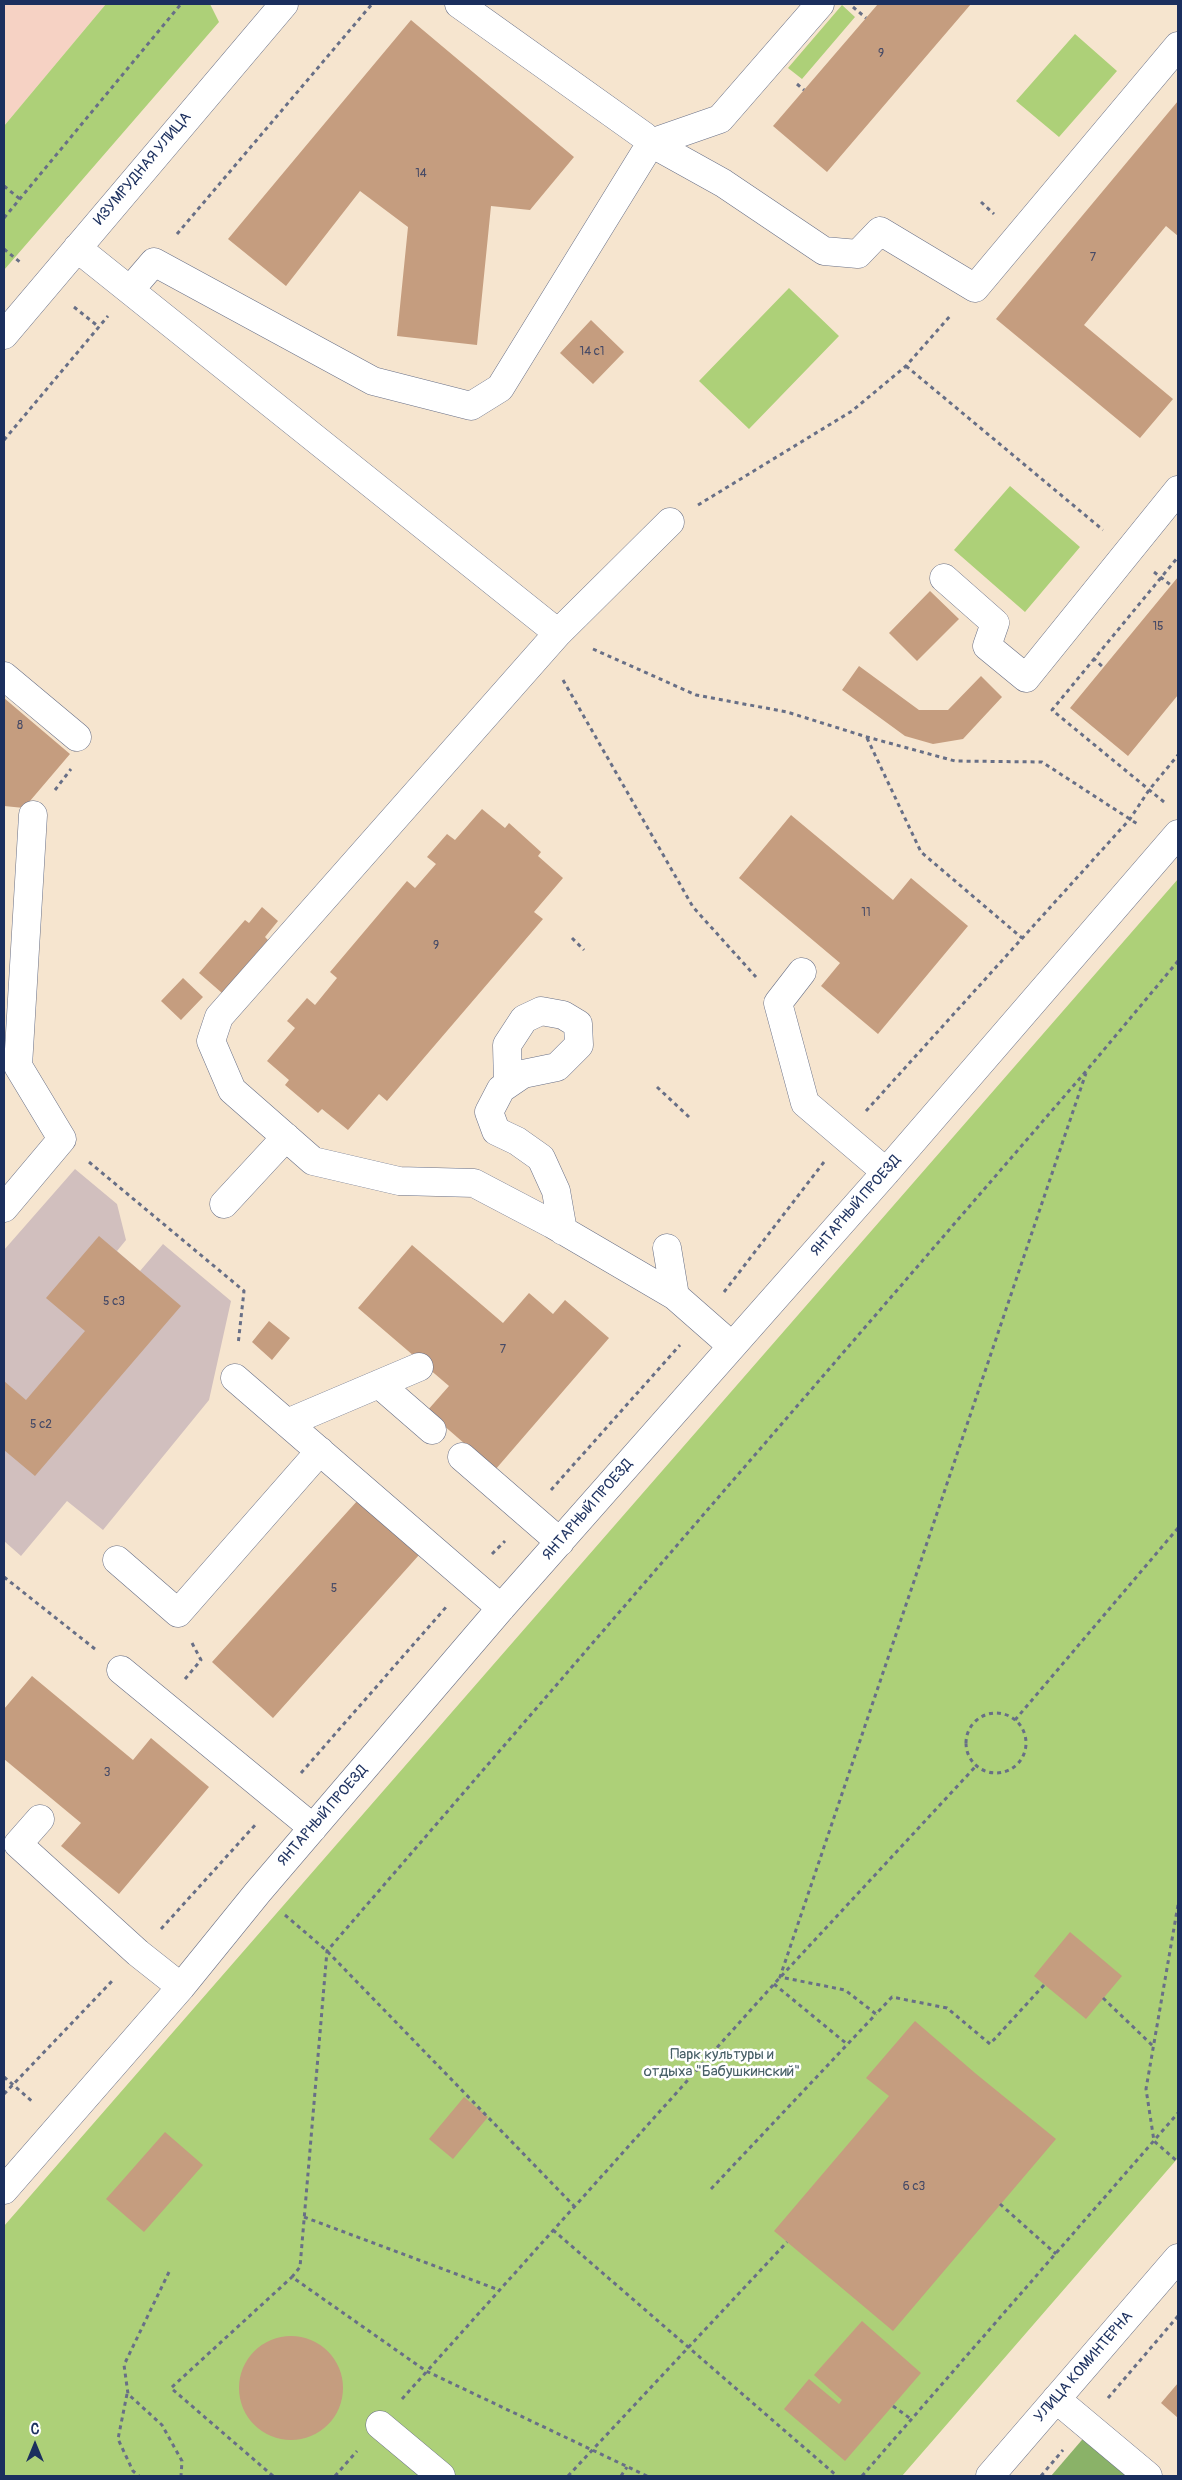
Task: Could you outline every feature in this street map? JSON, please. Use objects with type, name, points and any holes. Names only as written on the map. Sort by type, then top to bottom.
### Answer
[{"type":"street","name":"ИЗУМРУДНАЯ УЛИЦА","points":[[4,335],[284,4]]},
{"type":"street","points":[[459,4],[644,136],[651,143],[723,183],[824,251],[858,254],[880,231],[975,288],[1178,46]]},
{"type":"street","points":[[130,290],[154,262],[373,381],[471,406],[500,388],[651,143],[720,119],[820,4]]},
{"type":"street","points":[[76,248],[130,290],[552,641]]},
{"type":"street","points":[[944,578],[995,623],[987,646],[1026,678],[1178,490]]},
{"type":"street","points":[[670,522],[552,641],[219,1016],[211,1041],[232,1090],[313,1161],[399,1181],[474,1183],[563,1231],[675,1296],[732,1346]]},
{"type":"street","points":[[4,676],[77,737]]},
{"type":"street","points":[[4,1208],[62,1139],[18,1066],[13,972],[33,816]]},
{"type":"street","name":"ЯНТАРНЫЙ ПРОЕЗД","points":[[4,2190],[181,1987],[258,1892],[501,1608],[886,1172],[1174,839]]},
{"type":"street","points":[[802,972],[778,1003],[805,1103],[886,1172]]},
{"type":"street","points":[[508,1084],[501,1089],[489,1112],[496,1131],[517,1141],[541,1158],[556,1191],[563,1231]]},
{"type":"street","points":[[224,1204],[286,1137]]},
{"type":"street","points":[[666,1248],[675,1296]]},
{"type":"street","points":[[288,1423],[419,1367]]},
{"type":"street","points":[[235,1378],[501,1608]]},
{"type":"street","points":[[379,1384],[432,1430]]},
{"type":"street","points":[[117,1560],[178,1613],[320,1451]]},
{"type":"street","points":[[462,1457],[560,1542]]},
{"type":"street","points":[[121,1670],[313,1828]]},
{"type":"street","points":[[40,1819],[18,1844],[138,1954],[181,1987]]},
{"type":"street","name":"УЛИЦА КОМИНТЕРНА","points":[[990,2476],[1178,2258]]},
{"type":"street","points":[[1056,2399],[1148,2476]]},
{"type":"street","points":[[380,2425],[441,2476]]},
{"type":"path","points":[[4,218],[181,4]]},
{"type":"path","points":[[154,262],[372,4]]},
{"type":"path","points":[[849,4],[866,18]]},
{"type":"path","points":[[4,186],[20,198]]},
{"type":"path","points":[[670,522],[852,411],[906,366],[975,288]]},
{"type":"path","points":[[4,440],[130,290]]},
{"type":"path","points":[[906,366],[1129,551]]},
{"type":"path","points":[[1171,808],[1052,710],[1178,557]]},
{"type":"path","points":[[552,641],[696,695],[787,712],[867,737],[955,761],[1042,762],[1130,819],[1174,839]]},
{"type":"path","points":[[552,641],[693,907],[778,1003]]},
{"type":"path","points":[[33,816],[88,749],[77,737]]},
{"type":"path","points":[[867,737],[921,852],[1022,938]]},
{"type":"path","points":[[4,2094],[138,1954],[278,1799],[469,1580],[702,1320],[844,1136],[1130,819],[1149,790],[1178,755]]},
{"type":"path","points":[[572,938],[584,950]]},
{"type":"path","points":[[273,2476],[171,2388],[292,2277],[300,2267],[327,1951],[1087,1070],[1178,961]]},
{"type":"path","points":[[780,1977],[1087,1070]]},
{"type":"path","points":[[657,1087],[690,1117]]},
{"type":"path","points":[[62,1139],[244,1290],[235,1378]]},
{"type":"path","points":[[1015,1720],[1178,1528]]},
{"type":"path","points":[[4,1577],[121,1670]]},
{"type":"path","points":[[163,1704],[201,1660],[178,1613]]},
{"type":"path","points":[[994,1712],[1005,1714],[1015,1720],[1023,1729],[1026,1741],[1024,1752],[1019,1762],[1009,1770],[998,1773],[986,1772],[976,1766],[968,1756],[965,1744],[966,1733],[972,1723],[982,1716],[994,1712]]},
{"type":"path","points":[[335,2476],[426,2371],[780,1977],[976,1766]]},
{"type":"path","points":[[258,1892],[327,1951],[574,2206]]},
{"type":"path","points":[[1178,1905],[1146,2089],[1154,2141],[1178,2162]]},
{"type":"path","points":[[780,1977],[845,1990],[876,2014]]},
{"type":"path","points":[[774,1984],[847,2044]]},
{"type":"path","points":[[711,2189],[892,1997],[947,2008],[990,2044],[1044,1985]]},
{"type":"path","points":[[1103,1998],[1154,2046]]},
{"type":"path","points":[[4,2077],[60,2125]]},
{"type":"path","points":[[862,2476],[1178,2113]]},
{"type":"path","points":[[1000,2204],[1056,2254]]},
{"type":"path","points":[[304,2217],[499,2290]]},
{"type":"path","points":[[553,2230],[837,2476]]},
{"type":"path","points":[[568,2476],[787,2242]]},
{"type":"path","points":[[139,2476],[133,2471],[118,2439],[128,2394],[124,2365],[168,2272]]},
{"type":"path","points":[[292,2277],[426,2371],[647,2476]]},
{"type":"path","points":[[128,2394],[162,2425],[182,2461],[181,2476]]},
{"type":"path","points":[[893,2406],[912,2419]]},
{"type":"path","points":[[621,2476],[627,2467]]},
{"type":"shaded area","points":[[4,4],[106,4],[4,126]]},
{"type":"shaded area","points":[[75,1169],[117,1204],[126,1240],[117,1251],[140,1271],[163,1244],[231,1301],[209,1400],[103,1530],[67,1501],[21,1556],[4,1541],[4,1250]]},
{"type":"green space","points":[[106,4],[210,4],[219,22],[4,270],[4,126]]},
{"type":"green space","points":[[842,5],[855,17],[802,79],[788,68]]},
{"type":"green space","points":[[1075,34],[1117,71],[1059,137],[1016,101]]},
{"type":"green space","points":[[789,288],[839,336],[749,429],[699,381]]},
{"type":"green space","points":[[1010,486],[1080,547],[1025,612],[954,550]]},
{"type":"green space","name":"Парк культуры и отдыха \"Бабушкинский\"","points":[[1178,879],[1178,2158],[902,2476],[4,2476],[4,2226]]},
{"type":"green space","points":[[1087,2434],[1137,2476],[1051,2476]]},
{"type":"building","points":[[878,4],[971,4],[827,172],[773,126]]},
{"type":"building","points":[[411,20],[574,157],[530,210],[491,206],[477,345],[397,336],[408,227],[360,191],[286,286],[228,239]]},
{"type":"building","points":[[1178,101],[1178,236],[1166,226],[1084,325],[1173,399],[1140,438],[996,319]]},
{"type":"building","points":[[591,320],[624,352],[593,384],[560,353]]},
{"type":"building","points":[[1178,577],[1178,695],[1128,756],[1070,708]]},
{"type":"building","points":[[930,591],[959,619],[917,661],[889,633]]},
{"type":"building","points":[[859,666],[919,710],[948,710],[981,676],[1002,697],[963,739],[933,744],[905,736],[842,690]]},
{"type":"building","points":[[4,698],[70,754],[24,808],[4,806]]},
{"type":"building","points":[[482,809],[505,828],[509,823],[541,852],[538,856],[563,878],[534,912],[543,919],[387,1101],[379,1094],[348,1130],[322,1109],[318,1113],[285,1085],[289,1080],[267,1061],[295,1028],[287,1021],[307,998],[315,1005],[337,978],[330,972],[407,881],[415,888],[436,864],[427,857],[447,834],[455,840]]},
{"type":"building","points":[[791,815],[893,900],[911,878],[968,926],[878,1034],[821,986],[840,963],[739,878]]},
{"type":"building","points":[[262,907],[278,921],[265,937],[268,940],[222,993],[199,973],[245,920],[249,923]]},
{"type":"building","points":[[183,978],[203,997],[181,1020],[161,1001]]},
{"type":"building","points":[[99,1236],[181,1306],[35,1476],[4,1450],[4,1381],[26,1400],[85,1331],[46,1298]]},
{"type":"building","points":[[412,1245],[503,1323],[529,1293],[553,1314],[565,1300],[609,1338],[495,1470],[427,1411],[449,1386],[358,1308]]},
{"type":"building","points":[[269,1321],[290,1338],[272,1360],[252,1342]]},
{"type":"building","points":[[358,1500],[419,1555],[273,1718],[212,1662]]},
{"type":"building","points":[[32,1676],[133,1760],[151,1738],[209,1787],[119,1894],[61,1846],[81,1823],[4,1759],[4,1709]]},
{"type":"building","points":[[1070,1932],[1122,1976],[1086,2019],[1034,1976]]},
{"type":"building","points":[[915,2021],[1056,2139],[893,2331],[774,2231],[889,2096],[866,2078]]},
{"type":"building","points":[[464,2097],[488,2117],[453,2159],[429,2139]]},
{"type":"building","points":[[165,2132],[203,2165],[144,2232],[106,2199]]},
{"type":"building","points":[[862,2321],[921,2373],[845,2461],[784,2409],[809,2379],[839,2404],[842,2400],[814,2375]]},
{"type":"building","points":[[291,2336],[311,2340],[328,2351],[339,2368],[343,2388],[339,2408],[328,2425],[311,2436],[291,2440],[271,2436],[254,2425],[243,2408],[239,2388],[243,2368],[254,2351],[271,2340]]},
{"type":"building","points":[[1178,2383],[1178,2418],[1161,2403]]}]
